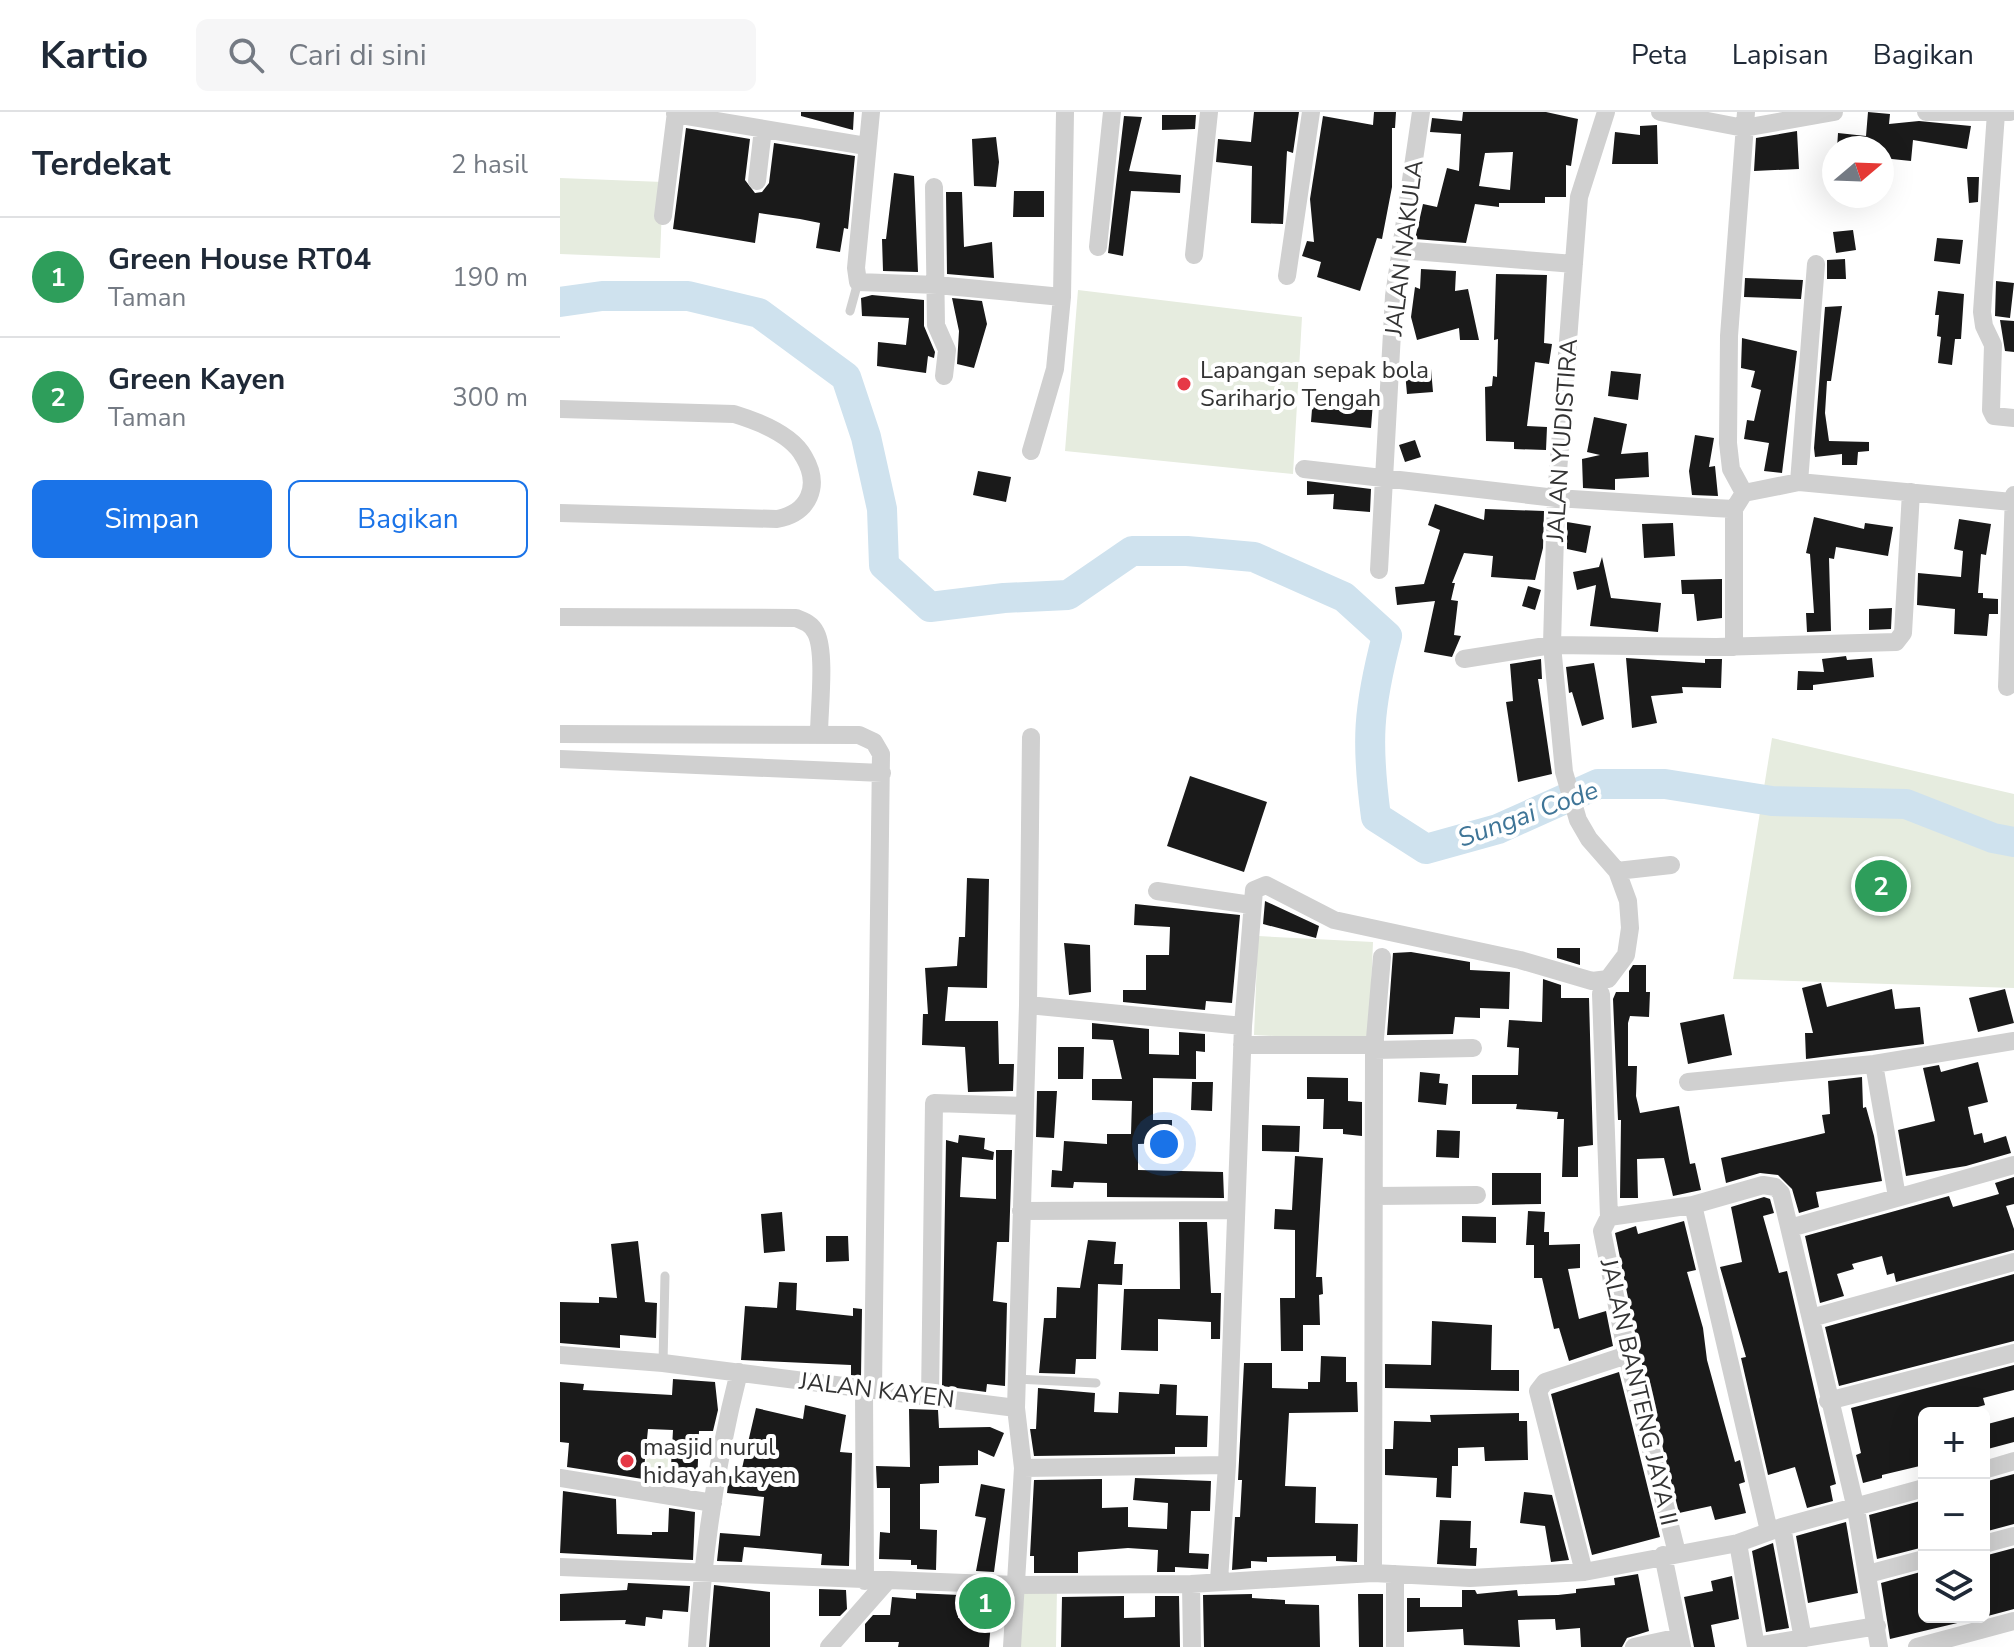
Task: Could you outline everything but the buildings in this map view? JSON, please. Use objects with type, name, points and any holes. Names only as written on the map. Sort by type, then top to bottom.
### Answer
[{"type":"street","points":[[871,112],[856,268],[858,282],[937,285],[1062,297]]},
{"type":"street","points":[[1031,451],[1051,390],[1062,297],[1065,112]]},
{"type":"street","points":[[1098,247],[1112,112]]},
{"type":"street","points":[[1194,255],[1209,112]]},
{"type":"street","points":[[1287,276],[1311,112]]},
{"type":"street","name":"JALAN NAKULA","points":[[1379,570],[1394,296],[1421,112]]},
{"type":"street","name":"JALAN YUDISTIRA","points":[[1606,112],[1579,197],[1556,498],[1552,645],[1564,772],[1578,820],[1589,839],[1617,871]]},
{"type":"street","points":[[1660,112],[1745,120],[1834,112]]},
{"type":"street","points":[[1926,112],[2003,113],[1982,312],[1984,326],[1993,345],[1991,410],[1994,416],[2014,418]]},
{"type":"street","points":[[663,216],[676,113],[866,146]]},
{"type":"street","points":[[1734,647],[1739,501],[1731,469],[1728,429],[1729,336],[1745,120]]},
{"type":"street","points":[[757,181],[763,129]]},
{"type":"street","points":[[934,187],[936,325],[947,350],[944,376]]},
{"type":"street","points":[[1401,250],[1574,264]]},
{"type":"street","points":[[1799,482],[1816,264]]},
{"type":"street","points":[[560,409],[734,414],[758,421],[804,456],[812,485],[806,506],[795,516],[777,519],[560,513]]},
{"type":"street","points":[[1304,469],[1386,481],[1556,498],[1739,501],[1799,482],[2013,499],[2007,687]]},
{"type":"street","points":[[1464,659],[1552,645],[1734,647],[1901,639],[1911,492]]},
{"type":"street","points":[[560,617],[796,618],[816,632],[819,646],[819,735]]},
{"type":"street","points":[[560,734],[859,735],[874,742],[881,754],[865,1581]]},
{"type":"street","points":[[658,763],[659,734]]},
{"type":"street","points":[[688,734],[688,765]]},
{"type":"street","points":[[1012,1647],[1023,1468],[1016,1379],[1028,1005],[1031,737]]},
{"type":"street","points":[[560,759],[882,773]]},
{"type":"street","points":[[1219,1580],[1227,1465],[1242,1045],[1254,890],[1266,885],[1334,920],[1520,960],[1601,982],[1621,963],[1629,941],[1628,901],[1617,871],[1671,865]]},
{"type":"street","points":[[1157,891],[1251,905]]},
{"type":"street","points":[[1373,1573],[1375,1047],[1382,957]]},
{"type":"street","name":"JALAN BANTENG JAYA II","points":[[1601,994],[1609,1217],[1602,1231],[1670,1554],[1681,1642]]},
{"type":"street","points":[[1028,1005],[1243,1026]]},
{"type":"street","points":[[1688,1082],[1874,1064],[2014,1041]]},
{"type":"street","points":[[1242,1045],[1473,1048]]},
{"type":"street","points":[[1874,1064],[1897,1197]]},
{"type":"street","points":[[930,1398],[934,1103],[1023,1106]]},
{"type":"street","points":[[1790,1228],[2014,1165]]},
{"type":"street","points":[[1609,1217],[1693,1205],[1763,1185],[1775,1187],[1781,1193],[1856,1509],[1879,1647]]},
{"type":"street","points":[[1375,1196],[1477,1195]]},
{"type":"street","points":[[1693,1205],[1803,1639]]},
{"type":"street","points":[[1021,1211],[1236,1210]]},
{"type":"street","points":[[1811,1318],[2014,1262]]},
{"type":"street","points":[[1828,1401],[2014,1353]]},
{"type":"street","name":"JALAN KAYEN","points":[[560,1355],[663,1363],[1016,1408]]},
{"type":"street","points":[[1584,1572],[1538,1391],[1545,1382],[1627,1355]]},
{"type":"street","points":[[697,1647],[702,1570],[717,1467],[739,1372]]},
{"type":"street","points":[[1990,1468],[2014,1461]]},
{"type":"street","points":[[1023,1468],[1227,1465]]},
{"type":"street","points":[[560,1478],[713,1503]]},
{"type":"street","points":[[560,1567],[702,1570],[865,1581],[1016,1585],[1191,1584],[1373,1573],[1470,1578],[1584,1572],[1738,1543],[1775,1529],[1918,1490]]},
{"type":"street","points":[[1990,1542],[2014,1536]]},
{"type":"street","points":[[1738,1543],[1756,1647],[1877,1626]]},
{"type":"street","points":[[1868,1574],[1918,1561]]},
{"type":"street","points":[[1395,1574],[1395,1647]]},
{"type":"street","points":[[829,1647],[888,1580]]},
{"type":"street","points":[[1191,1584],[1192,1647]]},
{"type":"street","points":[[1917,1647],[2014,1621]]},
{"type":"street","points":[[1634,1647],[1681,1642]]},
{"type":"lane","points":[[850,311],[858,282]]},
{"type":"lane","points":[[663,1363],[665,1276]]},
{"type":"lane","points":[[1016,1379],[1096,1383]]},
{"type":"shaded area","points":[[560,178],[663,182],[660,258],[560,254]]},
{"type":"shaded area","name":"Lapangan sepak bola Sariharjo Tengah","points":[[1078,290],[1302,317],[1293,474],[1065,451]]},
{"type":"shaded area","points":[[1772,738],[2014,794],[2014,988],[1733,979]]},
{"type":"shaded area","points":[[1258,936],[1373,942],[1369,1041],[1254,1035]]},
{"type":"shaded area","points":[[648,1443],[669,1444],[666,1491],[644,1490]]},
{"type":"shaded area","points":[[963,1586],[1008,1589],[1008,1620],[961,1616]]},
{"type":"shaded area","points":[[1057,1587],[1056,1647],[1017,1647],[1020,1589]]},
{"type":"waterway","name":"Sungai Code","points":[[560,302],[602,296],[688,296],[759,313],[846,377],[866,437],[882,509],[884,565],[930,607],[1004,598],[1068,595],[1132,551],[1187,551],[1254,557],[1344,597],[1387,636],[1371,726],[1376,817],[1426,849],[1498,829],[1598,784],[1665,784],[1772,801],[1906,804],[1993,838],[2014,842]]},
{"type":"place","name":"Lapangan sepak bola Sariharjo Tengah","points":[[1184,384]]},
{"type":"place","name":"Green Kayen","points":[[1881,886]]},
{"type":"place","name":"masjid nurul hidayah kayen","points":[[627,1461]]},
{"type":"place","name":"Green House RT04","points":[[985,1603]]}]
